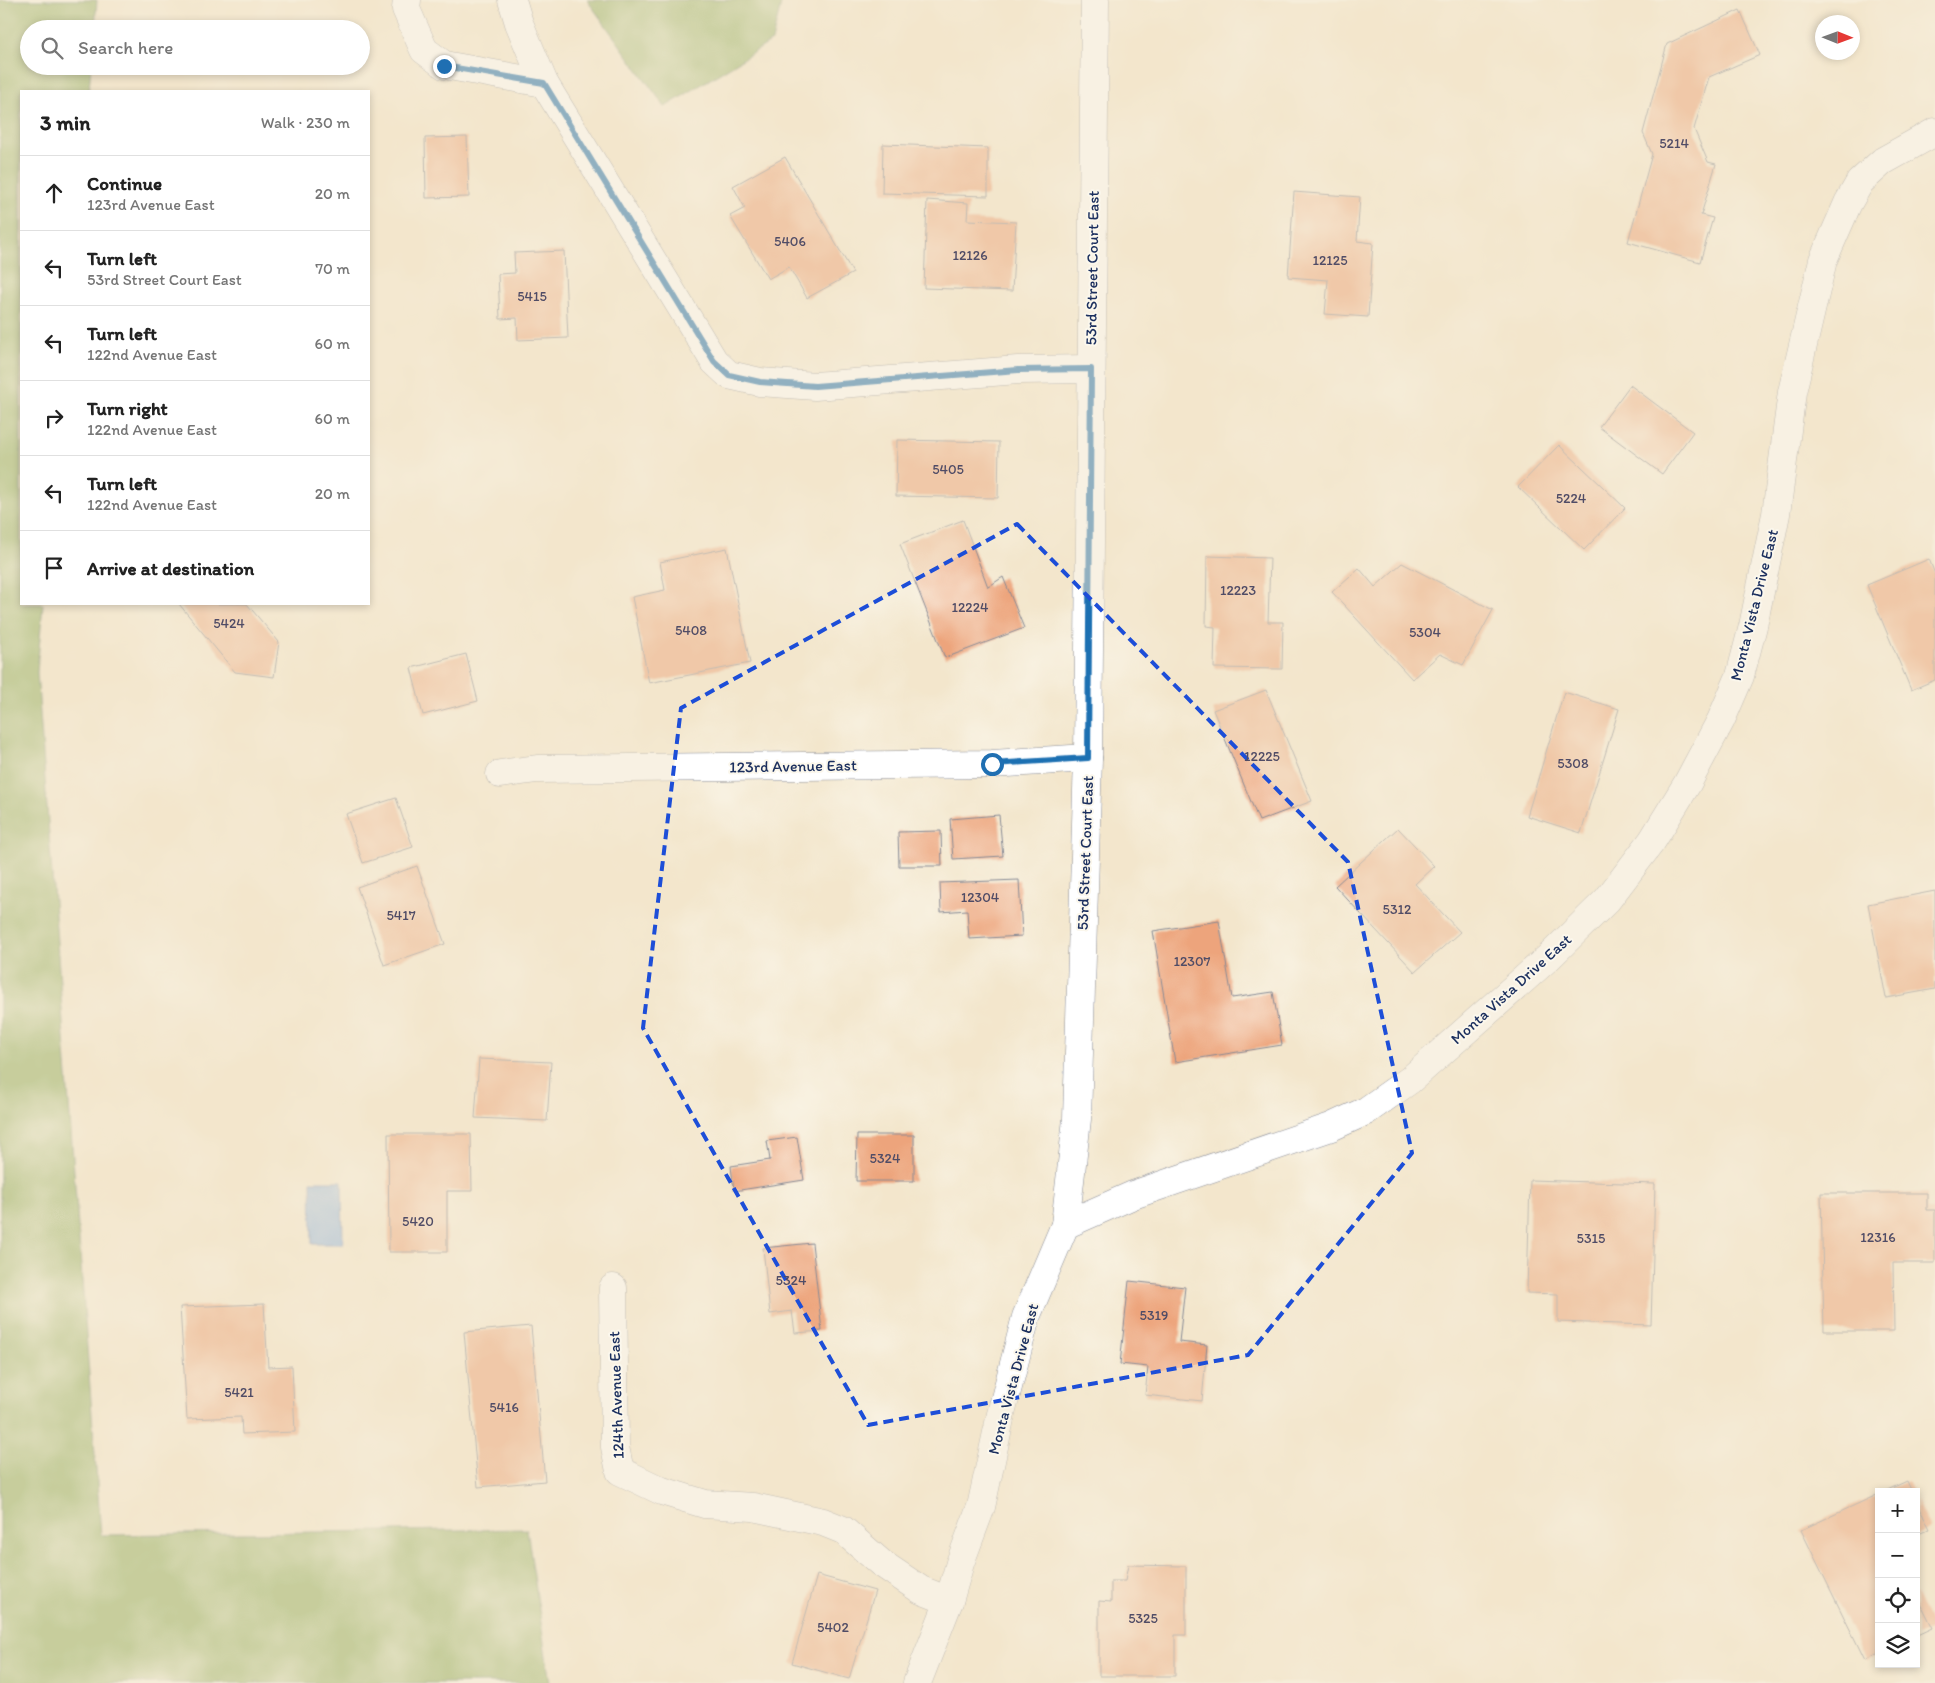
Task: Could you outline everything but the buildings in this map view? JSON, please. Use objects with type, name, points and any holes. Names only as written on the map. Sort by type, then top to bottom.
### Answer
[{"type":"street","points":[[407,0],[406,9],[424,50],[444,66],[544,83]]},
{"type":"street","points":[[512,0],[519,23],[544,83],[714,361],[729,375],[760,382],[815,386],[1018,370],[1091,369]]},
{"type":"street","name":"53rd Street Court East","points":[[1065,1225],[1077,1119],[1088,758],[1094,0]]},
{"type":"street","name":"Monta Vista Drive East","points":[[917,1683],[949,1601],[960,1563],[981,1507],[1001,1414],[1026,1317],[1065,1225],[1133,1195],[1331,1127],[1366,1110],[1410,1080],[1549,957],[1607,900],[1652,841],[1687,784],[1721,720],[1740,676],[1753,626],[1776,514],[1792,392],[1823,260],[1860,182],[1883,161],[1935,132]]},
{"type":"street","name":"123rd Avenue East","points":[[500,774],[537,768],[992,764],[1088,758]]},
{"type":"street","name":"124th Avenue East","points":[[613,1288],[615,1448],[620,1471],[662,1491],[705,1504],[752,1507],[823,1522],[843,1530],[881,1562],[913,1584],[949,1601]]},
{"type":"highlighted area","points":[[1017,524],[1348,862],[1412,1153],[1248,1355],[868,1425],[643,1028],[681,708]]},
{"type":"green space","points":[[0,0],[97,0],[96,20],[20,20],[20,75],[90,75],[89,90],[20,90],[20,605],[43,605],[37,672],[101,1535],[527,1529],[550,1683],[0,1683]]},
{"type":"green space","points":[[587,0],[782,0],[772,41],[665,107]]},
{"type":"water","points":[[311,1181],[342,1181],[343,1244],[312,1244]]},
{"type":"route","points":[[444,66],[544,83],[714,361],[729,375],[760,382],[815,386],[1018,370],[1091,369],[1088,758],[992,764]]}]
